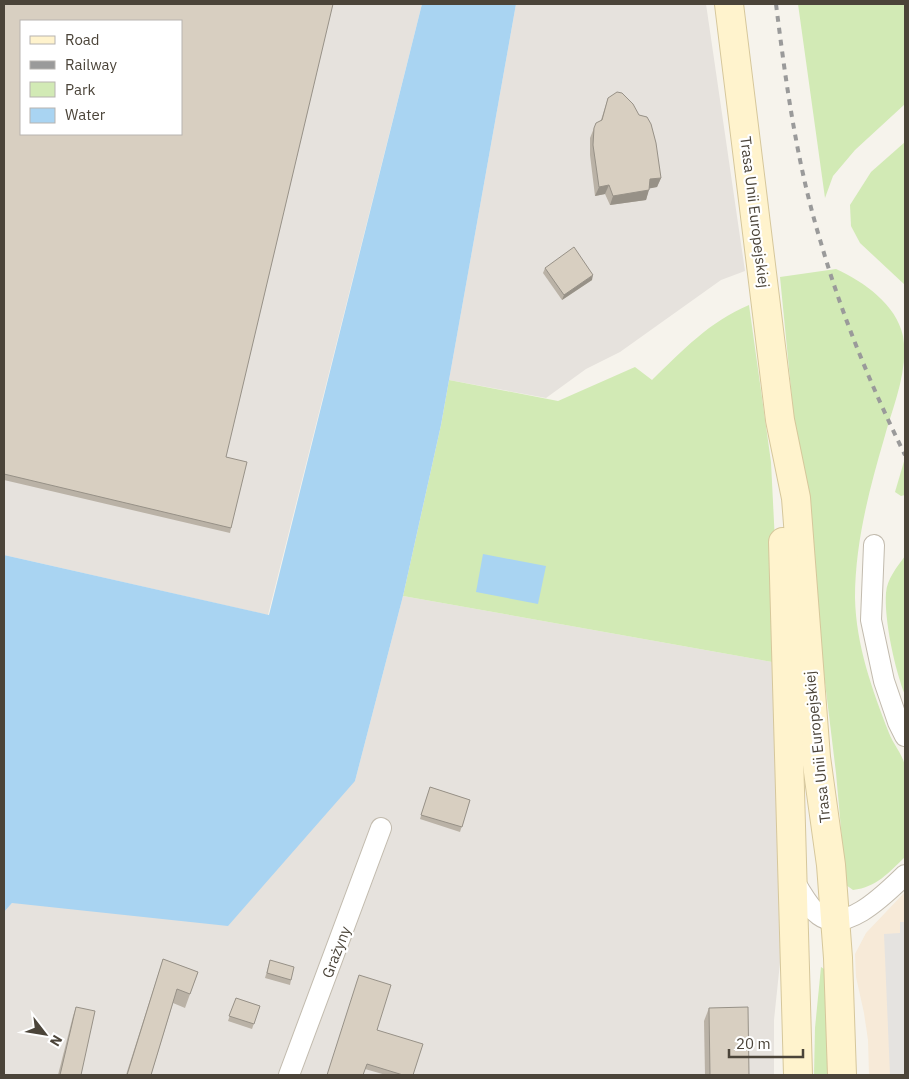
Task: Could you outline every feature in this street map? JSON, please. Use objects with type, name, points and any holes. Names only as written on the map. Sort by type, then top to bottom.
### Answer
[{"type":"main road","name":"Trasa Unii Europejskiej","points":[[729,4],[780,420],[798,1075]]},
{"type":"main road","name":"Trasa Unii Europejskiej","points":[[780,420],[796,498],[816,757],[835,919],[840,984],[842,1075]]},
{"type":"street","points":[[874,545],[871,620],[884,681],[898,722],[905,736]]},
{"type":"street","name":"Grażyny","points":[[289,1075],[381,828]]},
{"type":"street","points":[[793,880],[817,914],[824,918],[835,919],[859,914],[874,904],[905,875]]},
{"type":"shaded area","points":[[4,4],[422,4],[268,615],[4,555]]},
{"type":"shaded area","points":[[516,4],[706,4],[745,271],[721,280],[620,352],[586,369],[546,398],[449,380]]},
{"type":"shaded area","points":[[403,596],[778,663],[783,934],[774,1020],[774,1075],[4,1075],[4,912],[12,903],[355,781]]},
{"type":"shaded area","points":[[905,892],[905,1075],[869,1075],[868,1040],[856,977],[855,954],[866,933]]},
{"type":"shaded area","points":[[900,922],[905,922],[905,1075],[890,1075],[884,934],[900,933]]},
{"type":"green space","points":[[798,4],[905,4],[905,104],[855,150],[833,176],[825,198]]},
{"type":"green space","points":[[905,142],[905,285],[860,243],[851,226],[850,205],[871,172]]},
{"type":"green space","points":[[836,269],[868,287],[886,304],[899,324],[903,336],[904,349],[904,362],[899,388],[878,458],[860,537],[855,598],[858,633],[866,667],[889,733],[905,766],[905,857],[876,882],[853,890],[846,885],[836,773],[798,460],[780,277]]},
{"type":"green space","points":[[749,305],[771,462],[778,663],[403,596],[441,425],[449,380],[558,401],[635,367],[652,380],[709,328]]},
{"type":"green space","points":[[905,458],[905,495],[901,496],[895,492]]},
{"type":"green space","points":[[905,556],[905,695],[891,645],[886,593],[893,573]]},
{"type":"green space","points":[[821,967],[824,969],[828,1075],[814,1075],[815,1028]]},
{"type":"water","points":[[422,4],[516,4],[441,425],[403,596],[355,781],[228,926],[12,903],[4,912],[4,555],[269,615]]},
{"type":"water","points":[[483,554],[546,566],[538,604],[476,592]]},
{"type":"building","points":[[4,4],[333,4],[226,457],[247,462],[231,528],[4,474]]},
{"type":"building","points":[[617,92],[622,93],[633,104],[639,115],[647,117],[651,124],[661,178],[650,179],[649,190],[613,196],[609,185],[599,187],[593,145],[596,123],[602,120],[608,98]]},
{"type":"building","points":[[574,247],[593,275],[564,295],[545,268]]},
{"type":"building","points":[[430,787],[470,800],[462,827],[421,815]]},
{"type":"building","points":[[163,959],[198,972],[190,994],[177,989],[151,1075],[127,1075]]},
{"type":"building","points":[[270,960],[294,967],[291,980],[267,973]]},
{"type":"building","points":[[359,975],[391,985],[377,1030],[423,1044],[413,1075],[403,1075],[367,1064],[363,1075],[327,1075]]},
{"type":"building","points":[[236,998],[260,1006],[254,1024],[229,1016]]},
{"type":"building","points":[[76,1007],[95,1011],[81,1075],[60,1075]]},
{"type":"building","points":[[748,1007],[749,1075],[710,1075],[709,1008]]},
{"type":"railway","points":[[776,4],[793,124],[805,184],[829,270],[869,377],[905,455]]}]
